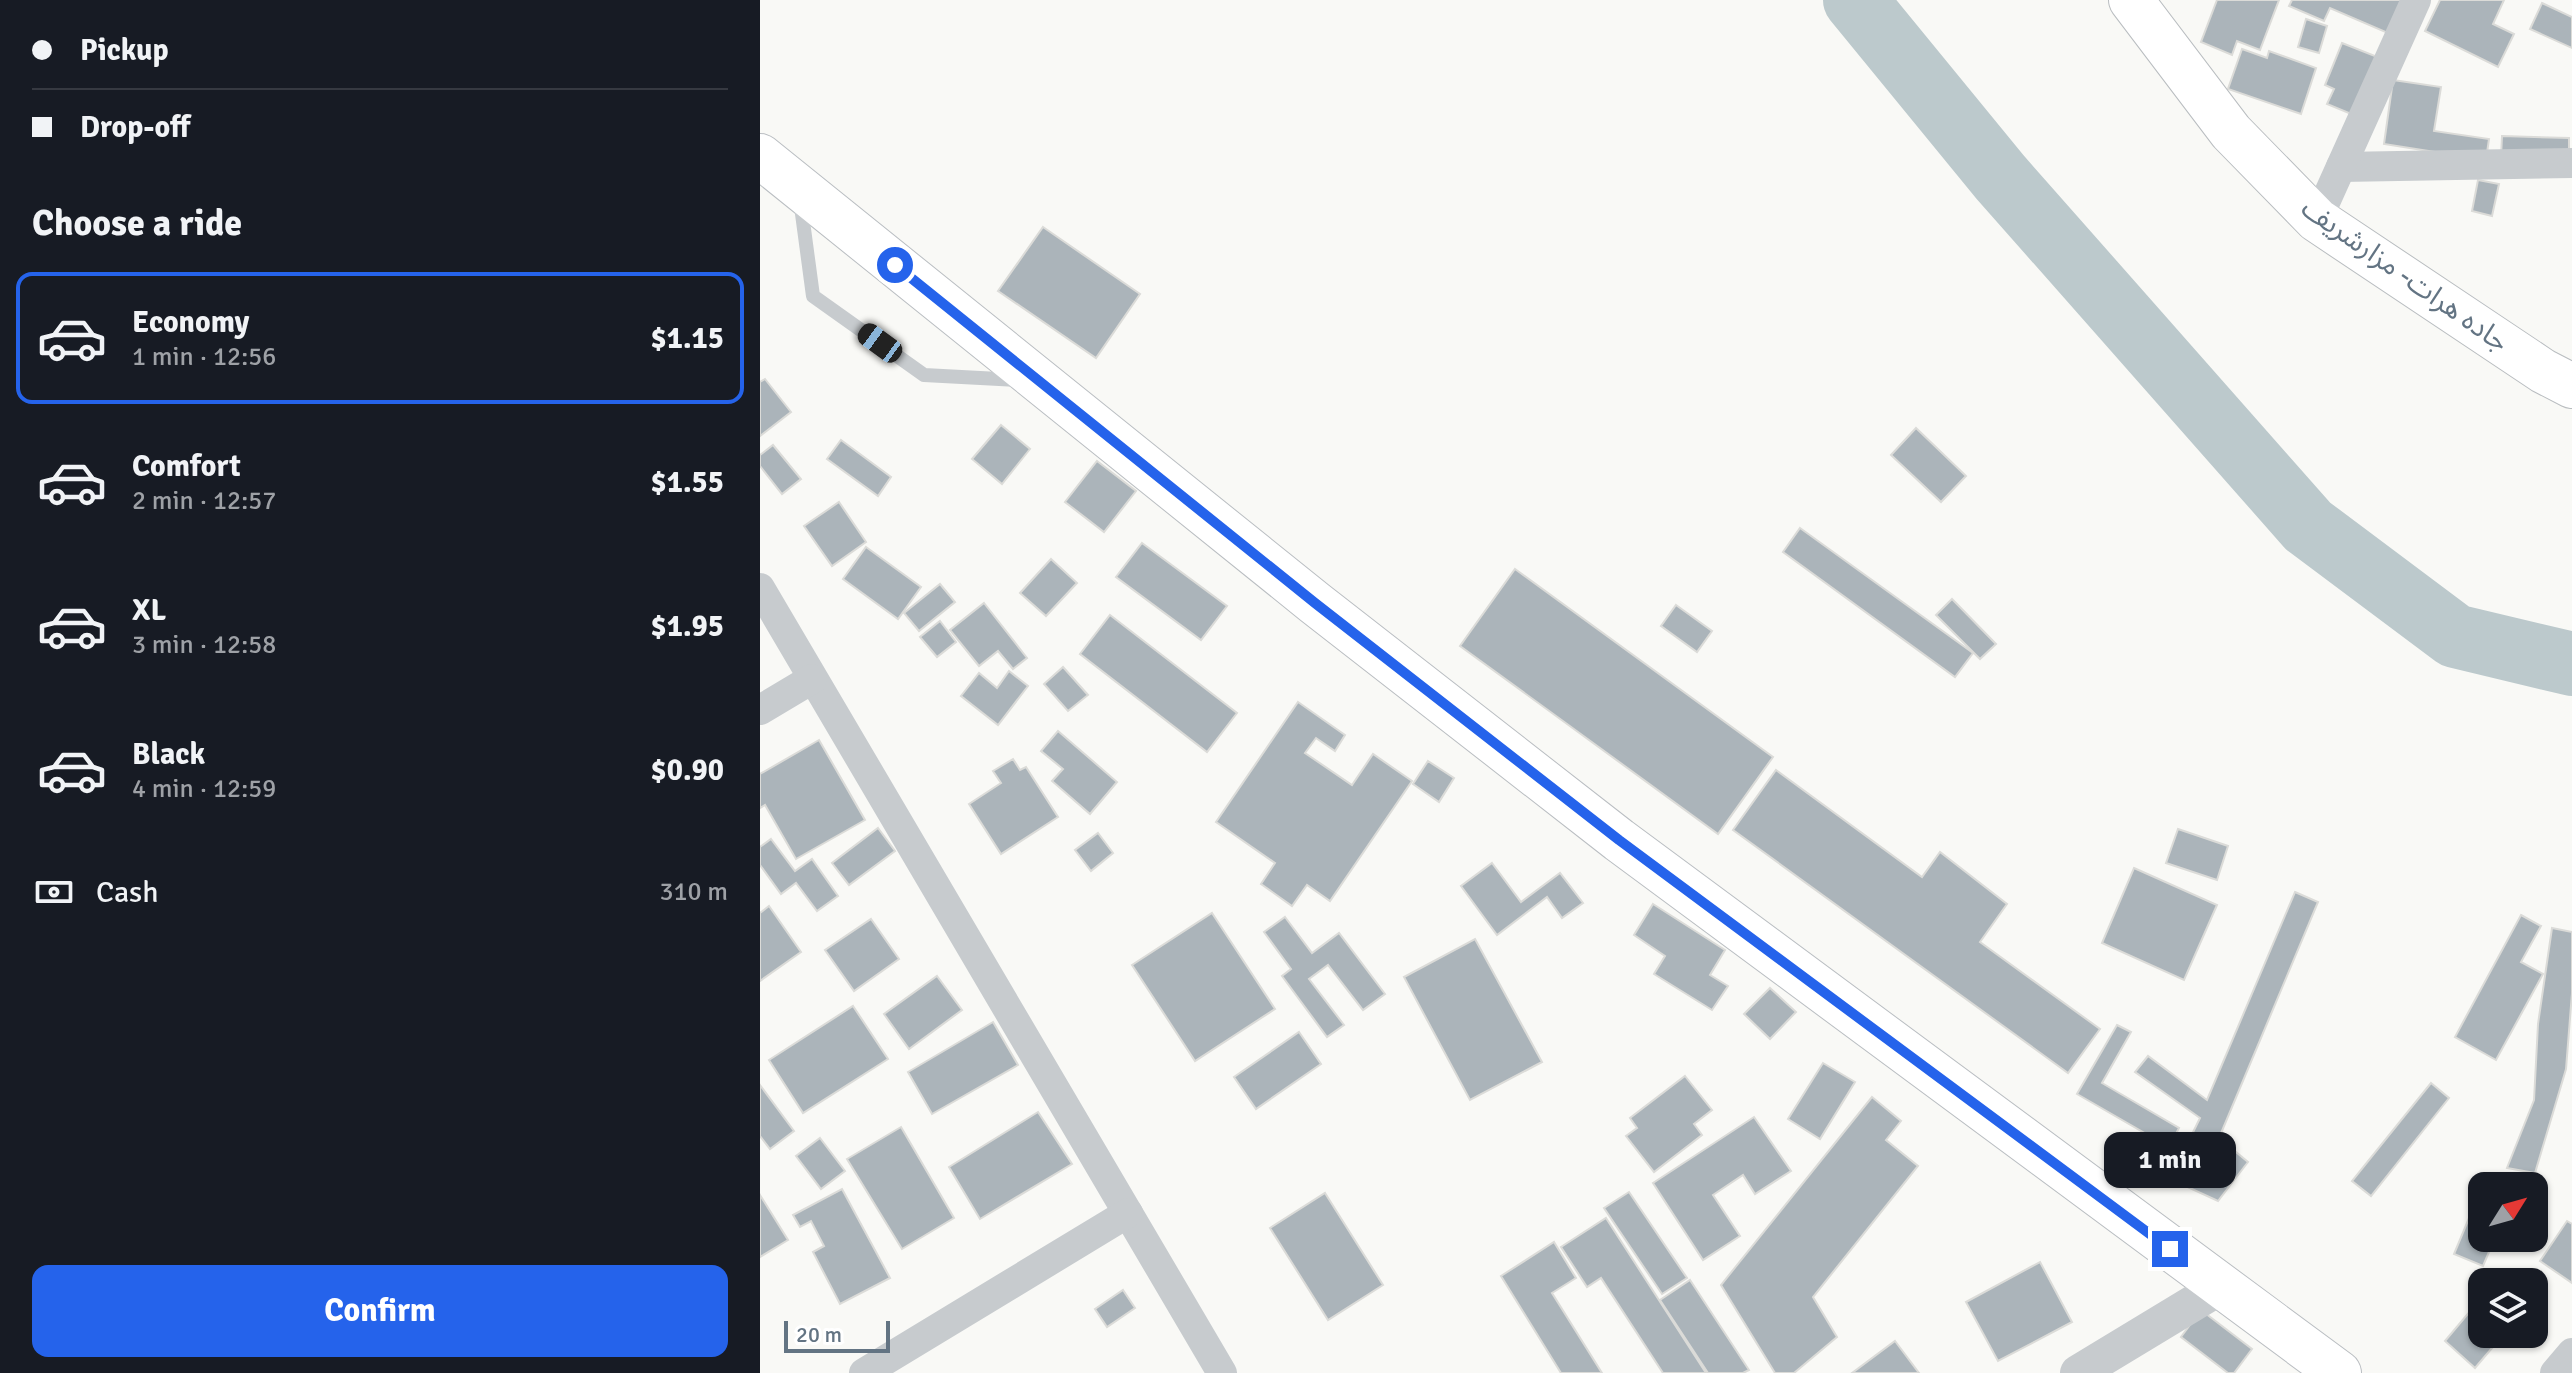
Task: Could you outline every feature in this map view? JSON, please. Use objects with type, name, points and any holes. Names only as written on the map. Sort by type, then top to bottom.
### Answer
[{"type":"main road","name":"جاده هرات- مزارشریف","points":[[2131,0],[2231,132],[2317,220],[2543,371],[2572,386]]},
{"type":"main road","points":[[760,156],[1315,603],[1619,840],[2339,1373]]},
{"type":"street","points":[[2317,220],[2416,0]]},
{"type":"street","points":[[2341,167],[2572,163]]},
{"type":"street","points":[[760,588],[1222,1373]]},
{"type":"street","points":[[760,710],[812,679]]},
{"type":"street","points":[[864,1373],[1128,1213]]},
{"type":"street","points":[[2096,1369],[2220,1287]]},
{"type":"street","points":[[2555,1373],[2572,1353]]},
{"type":"lane","points":[[798,187],[813,296],[924,375],[1040,381]]},
{"type":"building","points":[[2217,0],[2279,0],[2260,50],[2237,41],[2232,55],[2201,42]]},
{"type":"building","points":[[2292,0],[2411,0],[2397,37],[2330,8],[2324,21],[2289,6]]},
{"type":"building","points":[[2440,0],[2504,0],[2493,24],[2514,34],[2498,67],[2425,31]]},
{"type":"building","points":[[2542,3],[2572,17],[2572,48],[2530,29]]},
{"type":"building","points":[[2306,19],[2327,26],[2319,53],[2298,47]]},
{"type":"building","points":[[2342,43],[2380,58],[2356,116],[2327,104],[2334,89],[2325,85]]},
{"type":"building","points":[[2242,49],[2267,58],[2269,51],[2316,68],[2301,114],[2228,89]]},
{"type":"building","points":[[2393,80],[2441,87],[2434,131],[2489,139],[2486,160],[2384,144]]},
{"type":"building","points":[[2502,136],[2569,138],[2569,159],[2501,157]]},
{"type":"building","points":[[2478,180],[2499,184],[2492,216],[2472,211]]},
{"type":"building","points":[[1043,227],[1140,294],[1096,358],[998,291]]},
{"type":"building","points":[[765,379],[791,412],[760,436],[760,382]]},
{"type":"building","points":[[1001,425],[1030,449],[1002,484],[972,459]]},
{"type":"building","points":[[1916,428],[1966,476],[1941,502],[1891,455]]},
{"type":"building","points":[[841,440],[891,477],[878,496],[827,459]]},
{"type":"building","points":[[773,445],[801,479],[782,494],[760,466],[760,455]]},
{"type":"building","points":[[1097,461],[1136,491],[1104,532],[1065,502]]},
{"type":"building","points":[[839,502],[866,542],[832,566],[804,526]]},
{"type":"building","points":[[1800,528],[1973,653],[1955,677],[1783,552]]},
{"type":"building","points":[[1142,543],[1227,606],[1201,640],[1116,577]]},
{"type":"building","points":[[866,547],[921,587],[898,619],[843,579]]},
{"type":"building","points":[[1051,559],[1077,583],[1046,616],[1020,593]]},
{"type":"building","points":[[1515,569],[1773,757],[1718,834],[1460,646]]},
{"type":"building","points":[[940,584],[955,602],[919,631],[904,613]]},
{"type":"building","points":[[1952,599],[1996,644],[1980,659],[1936,615]]},
{"type":"building","points":[[984,603],[1027,658],[1013,669],[998,651],[979,666],[950,630]]},
{"type":"building","points":[[1676,605],[1712,631],[1697,652],[1661,626]]},
{"type":"building","points":[[1110,615],[1237,713],[1207,752],[1080,654]]},
{"type":"building","points":[[940,621],[956,642],[937,657],[920,637]]},
{"type":"building","points":[[1063,667],[1088,695],[1068,711],[1044,684]]},
{"type":"building","points":[[1009,671],[1028,686],[998,725],[961,696],[979,673],[997,688]]},
{"type":"building","points":[[1298,702],[1345,735],[1335,751],[1316,738],[1305,753],[1352,785],[1373,754],[1412,781],[1330,901],[1307,885],[1292,906],[1261,884],[1275,863],[1216,822]]},
{"type":"building","points":[[1058,731],[1117,782],[1090,814],[1052,781],[1063,769],[1041,751]]},
{"type":"building","points":[[819,740],[865,820],[796,859],[765,805],[760,808],[760,774]]},
{"type":"building","points":[[1013,759],[1020,770],[1026,767],[1058,817],[1001,854],[969,804],[1001,783],[993,771]]},
{"type":"building","points":[[1428,761],[1454,778],[1439,802],[1413,784]]},
{"type":"building","points":[[1776,770],[1922,877],[1940,852],[2007,904],[1980,942],[2100,1029],[2068,1073],[1733,830]]},
{"type":"building","points":[[878,828],[895,851],[849,885],[832,863]]},
{"type":"building","points":[[2178,829],[2228,846],[2217,880],[2166,863]]},
{"type":"building","points":[[1098,833],[1113,853],[1091,871],[1075,850]]},
{"type":"building","points":[[771,839],[795,871],[812,859],[838,896],[817,911],[796,883],[781,894],[760,865],[760,847]]},
{"type":"building","points":[[1492,863],[1521,902],[1560,873],[1583,903],[1562,918],[1547,897],[1497,935],[1461,886]]},
{"type":"building","points":[[2134,868],[2217,905],[2184,980],[2102,943]]},
{"type":"building","points":[[2295,892],[2318,902],[2219,1138],[2248,1162],[2218,1201],[2170,1179],[2200,1118],[2135,1072],[2148,1056],[2207,1100]]},
{"type":"building","points":[[1653,904],[1725,950],[1710,975],[1728,986],[1712,1010],[1654,974],[1665,956],[1634,935]]},
{"type":"building","points":[[769,906],[801,952],[760,981],[760,913]]},
{"type":"building","points":[[1212,913],[1275,1009],[1195,1061],[1132,965]]},
{"type":"building","points":[[2521,915],[2541,926],[2521,962],[2543,974],[2496,1060],[2455,1037]]},
{"type":"building","points":[[1285,917],[1312,953],[1339,933],[1385,994],[1363,1010],[1328,965],[1309,979],[1344,1025],[1327,1037],[1282,976],[1291,969],[1264,932]]},
{"type":"building","points":[[871,919],[899,959],[854,991],[825,950]]},
{"type":"building","points":[[2552,928],[2572,932],[2572,993],[2566,1069],[2535,1172],[2529,1172],[2507,1168],[2534,1100],[2538,1024]]},
{"type":"building","points":[[1475,939],[1542,1062],[1470,1100],[1404,977]]},
{"type":"building","points":[[937,976],[962,1010],[909,1049],[884,1014]]},
{"type":"building","points":[[1770,988],[1796,1012],[1770,1039],[1744,1014]]},
{"type":"building","points":[[853,1006],[888,1059],[803,1113],[769,1060]]},
{"type":"building","points":[[993,1022],[1018,1065],[932,1114],[908,1072]]},
{"type":"building","points":[[2117,1025],[2131,1032],[2102,1083],[2179,1128],[2169,1147],[2077,1094]]},
{"type":"building","points":[[1299,1032],[1321,1064],[1256,1109],[1234,1077]]},
{"type":"building","points":[[1823,1063],[1855,1082],[1820,1139],[1788,1119]]},
{"type":"building","points":[[1685,1076],[1712,1110],[1694,1124],[1702,1135],[1654,1172],[1626,1136],[1637,1128],[1630,1118]]},
{"type":"building","points":[[2431,1083],[2449,1098],[2371,1196],[2352,1181]]},
{"type":"building","points":[[760,1085],[794,1131],[770,1149],[760,1136]]},
{"type":"building","points":[[1872,1097],[1901,1121],[1886,1140],[1918,1166],[1813,1297],[1837,1337],[1794,1373],[1775,1373],[1721,1285]]},
{"type":"building","points":[[1038,1112],[1072,1164],[980,1219],[949,1167]]},
{"type":"building","points":[[1754,1117],[1791,1171],[1755,1194],[1743,1175],[1713,1195],[1740,1236],[1703,1260],[1653,1183]]},
{"type":"building","points":[[901,1127],[954,1218],[902,1249],[847,1159]]},
{"type":"building","points":[[820,1138],[845,1171],[821,1189],[796,1156]]},
{"type":"building","points":[[842,1189],[890,1278],[840,1304],[813,1252],[824,1246],[811,1221],[800,1227],[793,1215]]},
{"type":"building","points":[[1629,1192],[1687,1278],[1662,1294],[1604,1208]]},
{"type":"building","points":[[1325,1193],[1383,1285],[1328,1320],[1270,1228]]},
{"type":"building","points":[[760,1195],[788,1240],[760,1257]]},
{"type":"building","points":[[1606,1218],[1706,1373],[1663,1373],[1601,1278],[1587,1287],[1561,1247]]},
{"type":"building","points":[[2468,1220],[2468,1252],[2489,1252],[2483,1266],[2454,1254]]},
{"type":"building","points":[[2567,1221],[2572,1224],[2572,1283],[2540,1261]]},
{"type":"building","points":[[1554,1242],[1576,1278],[1552,1293],[1602,1373],[1561,1373],[1501,1276]]},
{"type":"building","points":[[2040,1262],[2072,1322],[1998,1361],[1966,1302]]},
{"type":"building","points":[[1690,1280],[1749,1370],[1743,1373],[1708,1373],[1660,1300]]},
{"type":"building","points":[[1123,1290],[1135,1308],[1107,1327],[1095,1309]]},
{"type":"building","points":[[2201,1310],[2252,1349],[2234,1373],[2228,1373],[2181,1337]]},
{"type":"building","points":[[2468,1314],[2468,1348],[2492,1348],[2475,1368],[2445,1341]]},
{"type":"building","points":[[1895,1341],[1919,1373],[1852,1373]]},
{"type":"waterway","points":[[1855,0],[2000,177],[2308,526],[2455,636],[2572,664]]},
{"type":"route","points":[[895,265],[1315,603],[1619,840],[2170,1249]]}]
